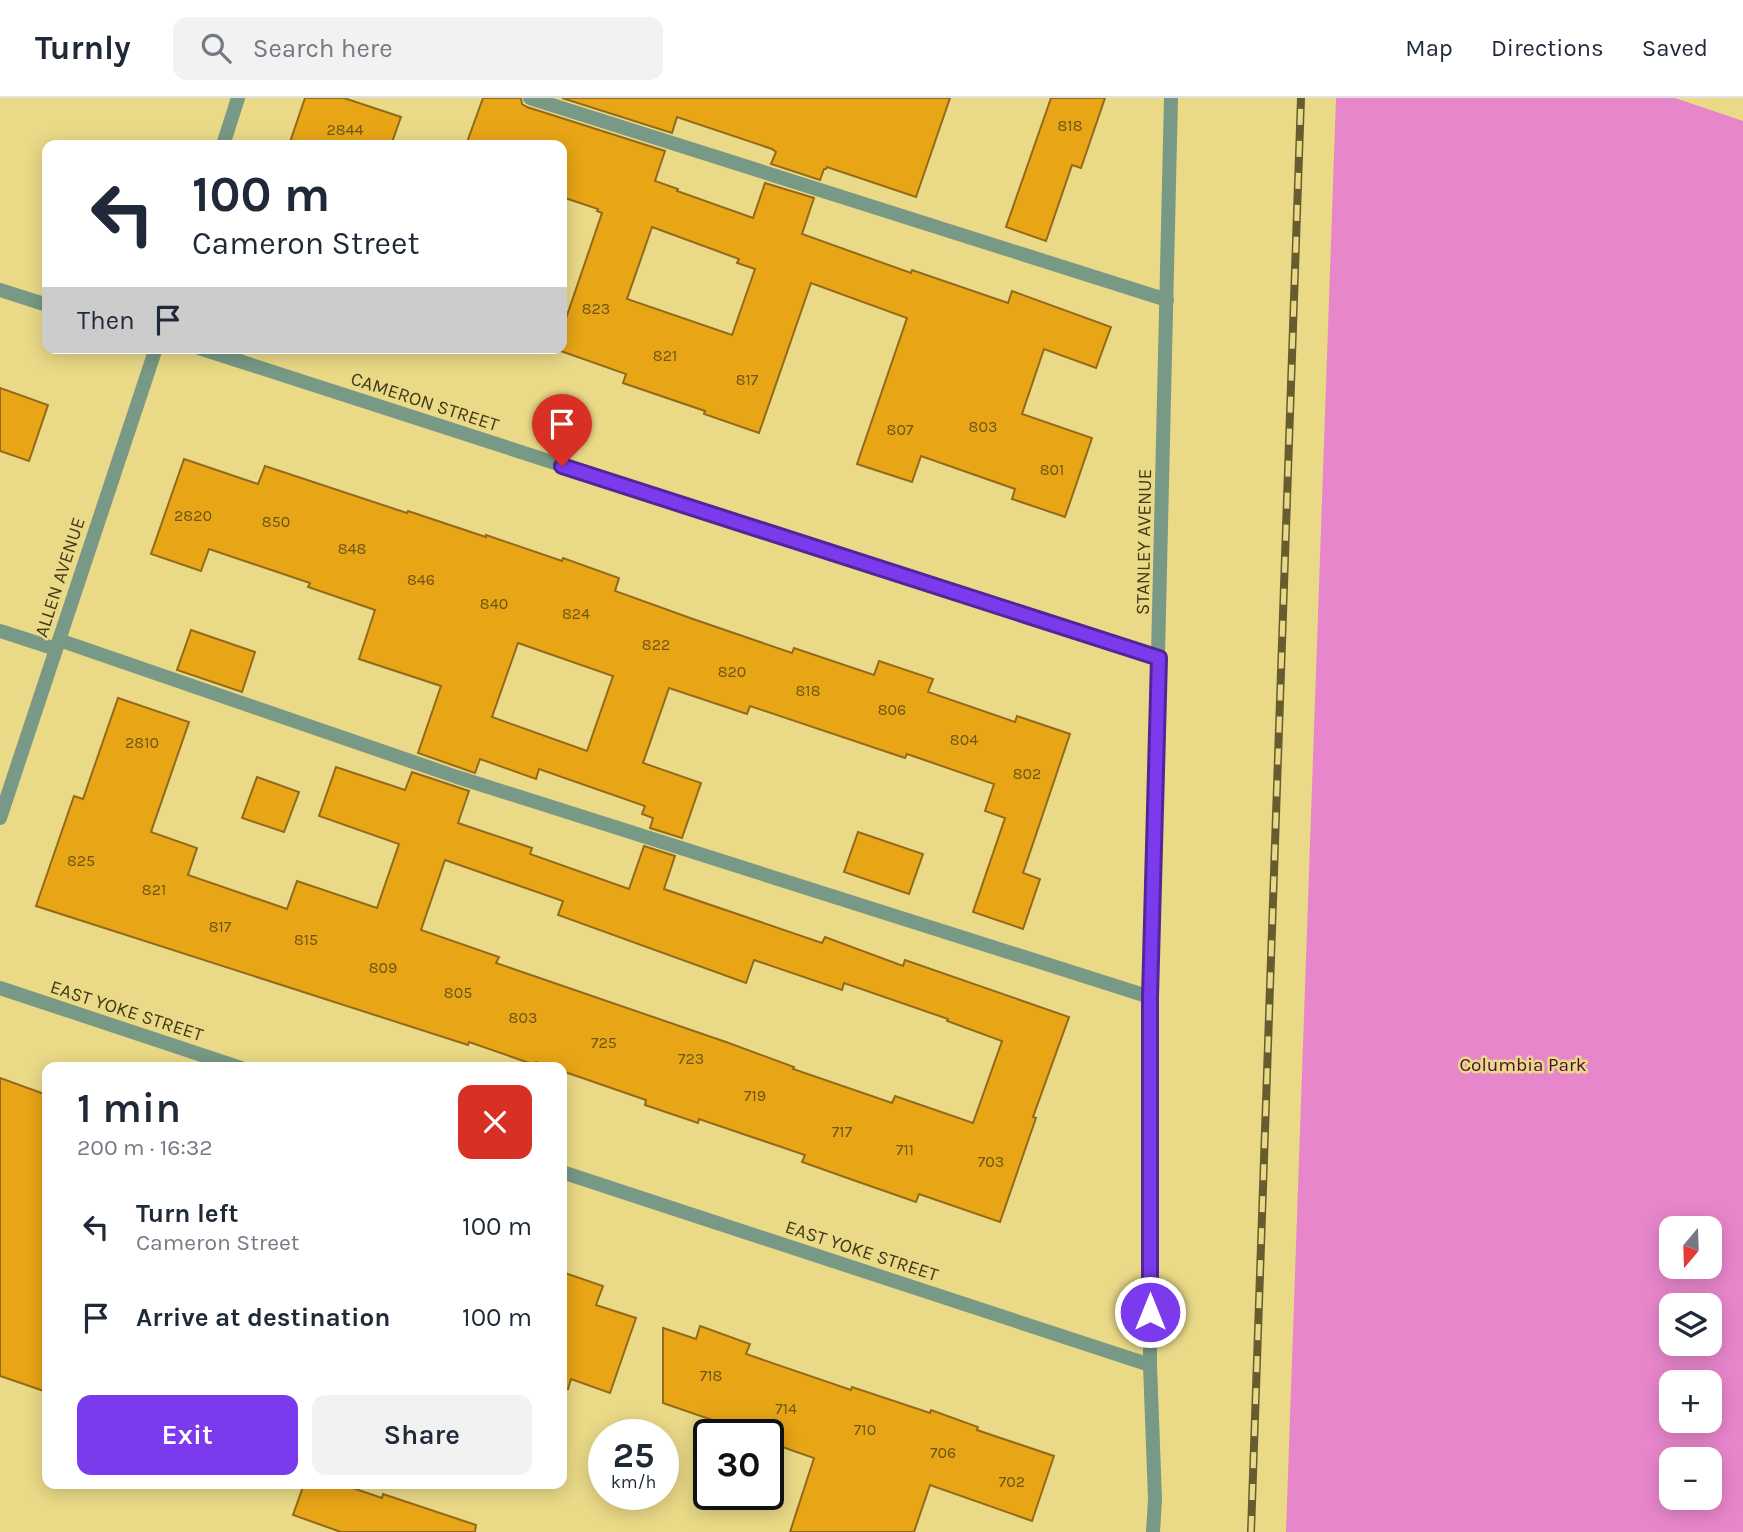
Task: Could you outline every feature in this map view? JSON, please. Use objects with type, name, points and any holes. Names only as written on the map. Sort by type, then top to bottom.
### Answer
[{"type":"street","points":[[225,140],[238,98]]},
{"type":"street","points":[[530,98],[1167,300]]},
{"type":"street","name":"STANLEY AVENUE","points":[[1153,1532],[1155,1499],[1150,1365],[1150,997],[1171,98]]},
{"type":"street","points":[[0,290],[42,303]]},
{"type":"street","name":"ALLEN AVENUE","points":[[0,818],[154,354]]},
{"type":"street","name":"CAMERON STREET","points":[[218,354],[1159,658]]},
{"type":"street","points":[[0,631],[57,644],[470,781],[1150,997]]},
{"type":"street","name":"EAST YOKE STREET","points":[[0,988],[223,1062]]},
{"type":"street","name":"EAST YOKE STREET","points":[[567,1174],[1150,1365]]},
{"type":"green space","name":"Columbia Park","points":[[1336,98],[1675,98],[1743,121],[1743,1532],[1286,1532]]},
{"type":"building","points":[[305,98],[344,98],[401,117],[393,140],[291,140]]},
{"type":"building","points":[[483,98],[521,98],[522,104],[527,107],[665,151],[655,181],[678,189],[677,191],[753,218],[765,183],[814,198],[802,234],[911,273],[912,270],[1008,303],[1012,291],[1111,327],[1096,368],[1044,349],[1022,414],[1092,438],[1065,517],[1012,499],[1015,489],[921,456],[912,482],[857,464],[907,318],[811,283],[759,433],[623,383],[626,374],[567,353],[567,315],[602,213],[597,211],[598,209],[567,199],[567,140],[468,140]],"holes":[[[652,227],[739,259],[737,263],[755,269],[732,335],[627,299]]]},
{"type":"building","points":[[562,98],[950,98],[916,197],[827,167],[820,180],[771,164],[776,152],[772,149],[677,117],[672,133]]},
{"type":"building","points":[[1051,98],[1105,98],[1081,168],[1072,165],[1046,241],[1006,227]]},
{"type":"building","points":[[0,388],[48,405],[29,461],[0,451]]},
{"type":"building","points":[[184,459],[258,484],[265,466],[562,561],[563,558],[619,578],[615,591],[792,653],[794,648],[874,675],[879,661],[933,679],[928,692],[1015,722],[1017,716],[1070,734],[1023,873],[1040,879],[1023,929],[973,912],[1005,818],[985,811],[994,784],[907,754],[905,758],[750,706],[747,714],[669,688],[643,763],[701,783],[682,838],[650,828],[653,818],[642,814],[645,806],[539,769],[536,779],[480,759],[475,773],[418,753],[441,686],[359,659],[375,610],[308,587],[310,583],[209,549],[201,571],[151,554]],"holes":[[[518,643],[613,676],[587,751],[492,717]]]},
{"type":"building","points":[[191,630],[255,652],[242,692],[177,670]]},
{"type":"building","points":[[118,698],[189,722],[151,832],[197,848],[188,875],[287,909],[297,881],[377,908],[399,844],[319,816],[336,767],[405,790],[412,772],[469,791],[458,823],[532,848],[530,854],[629,889],[644,846],[675,856],[664,889],[822,943],[825,937],[903,966],[905,960],[1069,1017],[1033,1117],[1036,1118],[1000,1222],[919,1194],[916,1202],[802,1162],[805,1155],[699,1119],[698,1123],[645,1105],[646,1100],[567,1073],[567,1062],[526,1062],[469,1042],[468,1045],[36,906],[74,796],[83,799]],"holes":[[[445,860],[563,901],[558,915],[746,983],[754,960],[842,990],[844,983],[1002,1041],[973,1123],[895,1096],[892,1103],[793,1069],[794,1067],[726,1042],[496,963],[499,957],[421,930]]]},
{"type":"building","points":[[257,777],[299,792],[284,832],[242,818]]},
{"type":"building","points":[[858,832],[923,854],[909,894],[844,872]]},
{"type":"building","points":[[0,1078],[42,1093],[42,1390],[0,1376]]},
{"type":"building","points":[[567,1274],[603,1286],[596,1305],[636,1318],[610,1393],[571,1379],[568,1389]]},
{"type":"building","points":[[700,1326],[750,1344],[746,1354],[851,1390],[852,1387],[930,1413],[931,1410],[978,1427],[977,1430],[1054,1456],[1032,1521],[930,1485],[914,1532],[790,1532],[814,1458],[784,1448],[784,1419],[709,1419],[663,1403],[663,1328],[696,1339]]},
{"type":"building","points":[[302,1489],[356,1489],[382,1498],[383,1494],[476,1525],[475,1532],[341,1532],[293,1515]]},
{"type":"railway","points":[[1251,1532],[1301,98]]},
{"type":"route","points":[[562,466],[1159,658],[1150,997],[1150,1312]]}]
